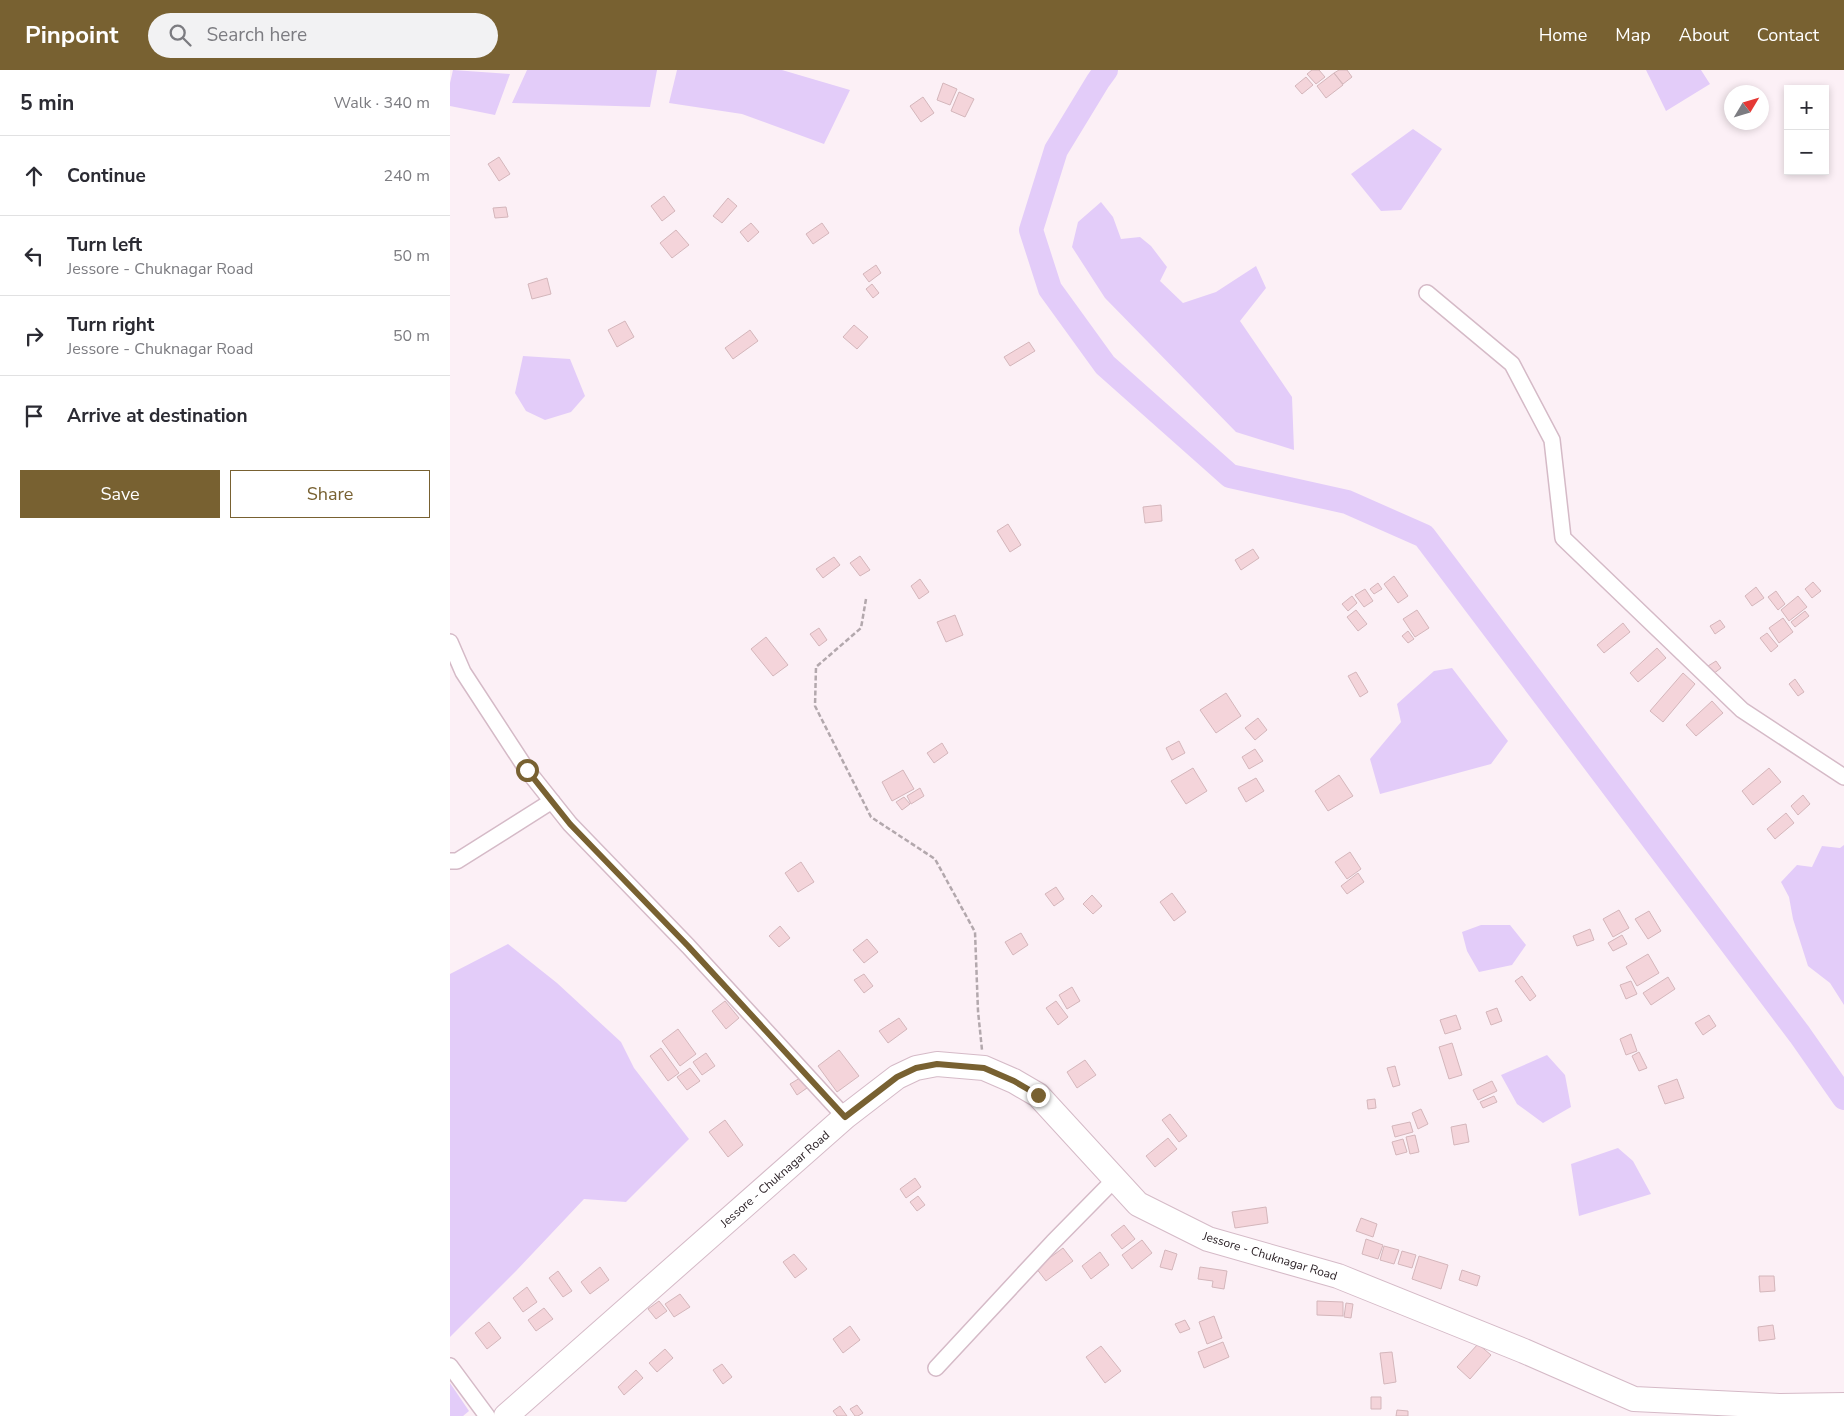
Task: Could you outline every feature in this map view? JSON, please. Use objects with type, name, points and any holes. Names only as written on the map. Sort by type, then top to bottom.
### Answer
[{"type":"main road","name":"Jessore - Chuknagar Road","points":[[506,1416],[845,1117],[897,1077],[916,1068],[937,1064],[984,1068],[1014,1081],[1038,1095],[1138,1204],[1208,1239],[1338,1276],[1634,1399],[1780,1406],[1844,1405]]},
{"type":"street","points":[[1426,293],[1512,364],[1552,440],[1563,538],[1742,710],[1844,777]]},
{"type":"street","points":[[450,642],[463,672],[527,770],[570,824],[688,946],[845,1117]]},
{"type":"street","points":[[450,861],[457,861],[552,801]]},
{"type":"street","points":[[936,1368],[1053,1242],[1115,1179]]},
{"type":"street","points":[[450,1366],[487,1416]]},
{"type":"path","points":[[866,599],[862,628],[816,667],[815,706],[871,817],[935,859],[975,932],[978,1011],[984,1068]]},
{"type":"shaded area","points":[[453,70],[510,74],[495,115],[450,106],[450,83]]},
{"type":"shaded area","points":[[527,70],[657,70],[650,107],[512,103]]},
{"type":"shaded area","points":[[677,70],[782,70],[850,90],[824,144],[742,114],[669,103]]},
{"type":"shaded area","points":[[1646,70],[1701,70],[1710,84],[1666,111]]},
{"type":"shaded area","points":[[1413,129],[1442,149],[1401,210],[1381,211],[1351,174]]},
{"type":"shaded area","points":[[1101,202],[1113,217],[1121,239],[1140,237],[1151,246],[1167,267],[1160,281],[1183,303],[1216,292],[1256,266],[1266,288],[1240,321],[1292,397],[1294,450],[1236,432],[1105,298],[1072,247],[1078,222]]},
{"type":"shaded area","points":[[523,356],[570,359],[585,396],[571,412],[545,420],[526,411],[515,393]]},
{"type":"shaded area","points":[[1452,668],[1508,741],[1491,764],[1380,794],[1370,759],[1401,722],[1397,704],[1434,671]]},
{"type":"shaded area","points":[[1844,845],[1844,1005],[1830,983],[1808,966],[1793,919],[1789,897],[1781,882],[1797,865],[1812,867],[1822,846],[1840,848]]},
{"type":"shaded area","points":[[1481,925],[1510,925],[1526,945],[1512,965],[1479,972],[1467,951],[1462,932]]},
{"type":"shaded area","points":[[508,944],[557,983],[621,1042],[634,1068],[689,1139],[626,1202],[584,1199],[450,1337],[450,974]]},
{"type":"shaded area","points":[[1547,1055],[1565,1075],[1571,1107],[1543,1123],[1517,1104],[1501,1075]]},
{"type":"shaded area","points":[[1618,1148],[1633,1161],[1651,1194],[1579,1216],[1571,1164]]},
{"type":"shaded area","points":[[450,1383],[469,1411],[463,1416],[450,1416]]},
{"type":"building","points":[[1312,70],[1319,70],[1325,77],[1316,84],[1307,74]]},
{"type":"building","points":[[1339,70],[1347,70],[1352,77],[1343,84],[1334,73]]},
{"type":"building","points":[[1334,73],[1343,85],[1326,98],[1317,86]]},
{"type":"building","points":[[1306,77],[1313,85],[1302,94],[1295,86]]},
{"type":"building","points":[[943,83],[957,89],[950,105],[937,100]]},
{"type":"building","points":[[959,92],[974,99],[965,117],[951,111]]},
{"type":"building","points":[[923,97],[934,113],[921,122],[910,106]]},
{"type":"building","points":[[499,157],[510,174],[499,181],[488,164]]},
{"type":"building","points":[[664,196],[675,211],[662,221],[651,206]]},
{"type":"building","points":[[728,198],[737,206],[722,223],[713,216]]},
{"type":"building","points":[[506,207],[508,217],[495,218],[493,208]]},
{"type":"building","points":[[751,223],[759,232],[748,242],[740,232]]},
{"type":"building","points":[[822,223],[829,233],[813,244],[806,234]]},
{"type":"building","points":[[676,230],[689,245],[672,258],[660,243]]},
{"type":"building","points":[[876,265],[881,273],[869,282],[863,274]]},
{"type":"building","points":[[547,278],[551,294],[532,299],[528,284]]},
{"type":"building","points":[[872,284],[879,293],[873,298],[866,289]]},
{"type":"building","points":[[625,321],[634,337],[617,347],[608,330]]},
{"type":"building","points":[[854,325],[868,337],[857,349],[843,337]]},
{"type":"building","points":[[750,330],[758,341],[733,359],[725,348]]},
{"type":"building","points":[[1029,342],[1035,351],[1010,366],[1004,357]]},
{"type":"building","points":[[1161,505],[1162,521],[1145,523],[1143,507]]},
{"type":"building","points":[[1008,524],[1021,545],[1010,552],[997,531]]},
{"type":"building","points":[[1253,549],[1259,558],[1241,570],[1235,560]]},
{"type":"building","points":[[860,556],[870,570],[860,576],[850,563]]},
{"type":"building","points":[[834,557],[840,565],[823,578],[816,569]]},
{"type":"building","points":[[1394,576],[1408,596],[1398,603],[1384,584]]},
{"type":"building","points":[[920,579],[929,592],[919,599],[911,586]]},
{"type":"building","points":[[1813,582],[1821,591],[1812,598],[1805,589]]},
{"type":"building","points":[[1378,583],[1382,589],[1374,594],[1370,589]]},
{"type":"building","points":[[1756,587],[1764,598],[1752,606],[1745,596]]},
{"type":"building","points":[[1365,589],[1373,601],[1364,607],[1355,595]]},
{"type":"building","points":[[1776,591],[1785,604],[1778,610],[1768,597]]},
{"type":"building","points":[[1352,596],[1357,603],[1348,611],[1342,604]]},
{"type":"building","points":[[1798,596],[1807,607],[1789,621],[1781,610]]},
{"type":"building","points":[[1356,610],[1367,624],[1358,631],[1347,617]]},
{"type":"building","points":[[1417,610],[1429,628],[1415,637],[1403,619]]},
{"type":"building","points":[[1805,611],[1809,616],[1795,627],[1791,622]]},
{"type":"building","points":[[955,615],[963,635],[946,642],[937,622]]},
{"type":"building","points":[[1783,618],[1793,632],[1779,643],[1769,628]]},
{"type":"building","points":[[1720,620],[1725,627],[1715,634],[1710,626]]},
{"type":"building","points":[[1623,623],[1630,632],[1604,653],[1597,645]]},
{"type":"building","points":[[819,628],[827,640],[819,646],[810,634]]},
{"type":"building","points":[[1408,631],[1414,639],[1408,643],[1402,636]]},
{"type":"building","points":[[1767,633],[1778,646],[1771,652],[1760,638]]},
{"type":"building","points":[[766,637],[788,665],[773,676],[751,649]]},
{"type":"building","points":[[1657,648],[1666,658],[1638,682],[1630,673]]},
{"type":"building","points":[[1716,661],[1721,668],[1713,674],[1708,666]]},
{"type":"building","points":[[1356,672],[1368,692],[1360,697],[1348,676]]},
{"type":"building","points":[[1683,673],[1695,684],[1663,722],[1650,711]]},
{"type":"building","points":[[1795,679],[1804,692],[1798,696],[1789,684]]},
{"type":"building","points":[[1226,693],[1241,716],[1216,733],[1200,710]]},
{"type":"building","points":[[1712,701],[1723,713],[1696,736],[1686,725]]},
{"type":"building","points":[[1258,718],[1267,730],[1255,740],[1245,728]]},
{"type":"building","points":[[1179,741],[1185,753],[1172,760],[1166,748]]},
{"type":"building","points":[[942,743],[948,753],[934,763],[927,753]]},
{"type":"building","points":[[1255,749],[1263,761],[1249,769],[1242,757]]},
{"type":"building","points":[[1193,768],[1207,791],[1186,804],[1171,781]]},
{"type":"building","points":[[1769,768],[1781,782],[1753,805],[1742,791]]},
{"type":"building","points":[[903,770],[914,789],[892,801],[882,782]]},
{"type":"building","points":[[1339,775],[1353,796],[1328,811],[1315,791]]},
{"type":"building","points":[[1256,778],[1264,791],[1246,802],[1238,788]]},
{"type":"building","points":[[920,788],[924,796],[911,804],[907,796]]},
{"type":"building","points":[[1803,795],[1810,804],[1798,815],[1791,806]]},
{"type":"building","points":[[904,797],[910,804],[902,810],[896,802]]},
{"type":"building","points":[[1786,813],[1794,823],[1775,839],[1767,829]]},
{"type":"building","points":[[1350,852],[1361,869],[1347,879],[1335,862]]},
{"type":"building","points":[[801,862],[814,882],[798,892],[785,873]]},
{"type":"building","points":[[1358,873],[1364,882],[1347,894],[1341,886]]},
{"type":"building","points":[[1056,887],[1064,899],[1054,906],[1045,894]]},
{"type":"building","points":[[1172,893],[1186,912],[1174,921],[1160,902]]},
{"type":"building","points":[[1092,895],[1102,906],[1093,914],[1083,904]]},
{"type":"building","points":[[1619,910],[1629,928],[1613,937],[1603,919]]},
{"type":"building","points":[[1649,911],[1661,931],[1648,939],[1635,919]]},
{"type":"building","points":[[780,926],[790,938],[779,947],[769,936]]},
{"type":"building","points":[[1590,929],[1594,940],[1577,946],[1573,936]]},
{"type":"building","points":[[1021,933],[1028,945],[1013,955],[1005,942]]},
{"type":"building","points":[[1622,935],[1627,944],[1613,951],[1608,943]]},
{"type":"building","points":[[867,939],[878,952],[864,963],[853,950]]},
{"type":"building","points":[[1648,954],[1659,973],[1637,986],[1626,967]]},
{"type":"building","points":[[864,974],[873,986],[864,993],[854,980]]},
{"type":"building","points":[[1522,976],[1536,996],[1530,1001],[1515,981]]},
{"type":"building","points":[[1668,977],[1675,989],[1651,1005],[1643,993]]},
{"type":"building","points":[[1631,981],[1637,994],[1626,999],[1620,985]]},
{"type":"building","points":[[1072,987],[1080,1001],[1067,1009],[1059,995]]},
{"type":"building","points":[[725,1001],[739,1018],[726,1029],[712,1011]]},
{"type":"building","points":[[1056,1001],[1068,1017],[1058,1025],[1046,1008]]},
{"type":"building","points":[[1497,1008],[1502,1021],[1491,1025],[1486,1012]]},
{"type":"building","points":[[1456,1015],[1461,1029],[1445,1034],[1440,1020]]},
{"type":"building","points":[[1709,1015],[1716,1026],[1703,1035],[1695,1023]]},
{"type":"building","points":[[899,1018],[907,1029],[888,1043],[879,1031]]},
{"type":"building","points":[[678,1029],[696,1054],[680,1066],[662,1041]]},
{"type":"building","points":[[1631,1034],[1637,1051],[1626,1055],[1620,1039]]},
{"type":"building","points":[[1452,1043],[1462,1075],[1449,1079],[1439,1047]]},
{"type":"building","points":[[661,1048],[679,1073],[668,1081],[650,1056]]},
{"type":"building","points":[[839,1050],[859,1076],[837,1092],[818,1066]]},
{"type":"building","points":[[1639,1052],[1647,1068],[1639,1071],[1632,1056]]},
{"type":"building","points":[[706,1053],[715,1066],[702,1075],[693,1062]]},
{"type":"building","points":[[1085,1060],[1096,1075],[1077,1088],[1067,1072]]},
{"type":"building","points":[[1395,1066],[1400,1085],[1393,1087],[1387,1068]]},
{"type":"building","points":[[690,1068],[700,1081],[687,1090],[677,1077]]},
{"type":"building","points":[[800,1078],[807,1088],[797,1095],[790,1084]]},
{"type":"building","points":[[1677,1079],[1684,1098],[1665,1104],[1658,1086]]},
{"type":"building","points":[[1492,1081],[1497,1091],[1478,1100],[1473,1090]]},
{"type":"building","points":[[1494,1096],[1497,1102],[1483,1108],[1480,1102]]},
{"type":"building","points":[[1375,1099],[1376,1108],[1368,1109],[1367,1100]]},
{"type":"building","points":[[1421,1109],[1428,1124],[1418,1129],[1412,1113]]},
{"type":"building","points":[[1170,1114],[1187,1136],[1179,1142],[1162,1120]]},
{"type":"building","points":[[725,1120],[743,1145],[728,1157],[709,1132]]},
{"type":"building","points":[[1410,1122],[1413,1132],[1395,1137],[1392,1126]]},
{"type":"building","points":[[1466,1124],[1469,1142],[1454,1145],[1451,1127]]},
{"type":"building","points":[[1415,1135],[1419,1152],[1410,1154],[1406,1137]]},
{"type":"building","points":[[1168,1138],[1177,1149],[1155,1167],[1146,1156]]},
{"type":"building","points":[[1403,1139],[1407,1152],[1396,1155],[1392,1142]]},
{"type":"building","points":[[915,1178],[921,1187],[906,1198],[900,1189]]},
{"type":"building","points":[[918,1196],[925,1205],[917,1211],[910,1202]]},
{"type":"building","points":[[1266,1207],[1268,1223],[1235,1228],[1232,1212]]},
{"type":"building","points":[[1361,1218],[1377,1224],[1373,1237],[1356,1231]]},
{"type":"building","points":[[1124,1225],[1135,1239],[1122,1249],[1111,1235]]},
{"type":"building","points":[[1366,1239],[1383,1245],[1378,1259],[1362,1254]]},
{"type":"building","points":[[1142,1240],[1152,1253],[1132,1269],[1122,1255]]},
{"type":"building","points":[[1384,1246],[1399,1250],[1394,1264],[1380,1260]]},
{"type":"building","points":[[1063,1248],[1073,1261],[1046,1281],[1036,1268]]},
{"type":"building","points":[[1165,1250],[1177,1254],[1172,1270],[1160,1267]]},
{"type":"building","points":[[1402,1251],[1416,1255],[1412,1268],[1398,1264]]},
{"type":"building","points":[[1100,1252],[1109,1265],[1091,1279],[1082,1266]]},
{"type":"building","points":[[794,1254],[807,1269],[795,1278],[783,1262]]},
{"type":"building","points":[[1419,1256],[1448,1265],[1441,1289],[1412,1279]]},
{"type":"building","points":[[600,1267],[609,1280],[590,1294],[581,1282]]},
{"type":"building","points":[[1200,1267],[1227,1271],[1224,1289],[1212,1287],[1213,1281],[1198,1279]]},
{"type":"building","points":[[1462,1270],[1480,1276],[1477,1286],[1459,1280]]},
{"type":"building","points":[[558,1271],[572,1291],[563,1297],[549,1278]]},
{"type":"building","points":[[1759,1276],[1774,1276],[1775,1291],[1760,1292]]},
{"type":"building","points":[[527,1287],[537,1302],[523,1312],[513,1298]]},
{"type":"building","points":[[680,1294],[690,1307],[674,1317],[665,1304]]},
{"type":"building","points":[[659,1301],[667,1311],[656,1319],[648,1309]]},
{"type":"building","points":[[1317,1301],[1343,1302],[1343,1316],[1317,1315]]},
{"type":"building","points":[[1346,1303],[1353,1304],[1351,1318],[1344,1317]]},
{"type":"building","points":[[544,1308],[553,1319],[536,1331],[528,1320]]},
{"type":"building","points":[[1214,1316],[1222,1338],[1207,1344],[1199,1322]]},
{"type":"building","points":[[1185,1320],[1190,1329],[1180,1333],[1175,1324]]},
{"type":"building","points":[[489,1322],[501,1338],[487,1349],[475,1333]]},
{"type":"building","points":[[1773,1325],[1775,1339],[1759,1341],[1758,1327]]},
{"type":"building","points":[[850,1326],[860,1340],[843,1353],[833,1339]]},
{"type":"building","points":[[1223,1342],[1229,1357],[1204,1368],[1198,1352]]},
{"type":"building","points":[[1478,1344],[1491,1355],[1470,1379],[1457,1367]]},
{"type":"building","points":[[1101,1346],[1121,1371],[1105,1383],[1086,1357]]},
{"type":"building","points":[[665,1349],[673,1358],[657,1372],[649,1363]]},
{"type":"building","points":[[1392,1352],[1396,1382],[1384,1384],[1380,1353]]},
{"type":"building","points":[[722,1364],[732,1377],[723,1384],[713,1370]]},
{"type":"building","points":[[636,1370],[643,1378],[624,1395],[618,1387]]},
{"type":"building","points":[[1371,1397],[1381,1397],[1381,1409],[1371,1409]]},
{"type":"building","points":[[857,1405],[863,1413],[855,1416],[850,1409]]},
{"type":"building","points":[[840,1406],[847,1416],[837,1416],[833,1411]]},
{"type":"building","points":[[1397,1410],[1408,1411],[1408,1416],[1396,1416]]},
{"type":"waterway","points":[[1106,70],[1056,150],[1031,230],[1050,289],[1105,365],[1230,476],[1347,502],[1424,536],[1800,1035],[1844,1098]]},
{"type":"route","points":[[527,770],[570,824],[688,946],[845,1117],[897,1077],[916,1068],[937,1064],[984,1068],[1014,1081],[1038,1095]]}]
